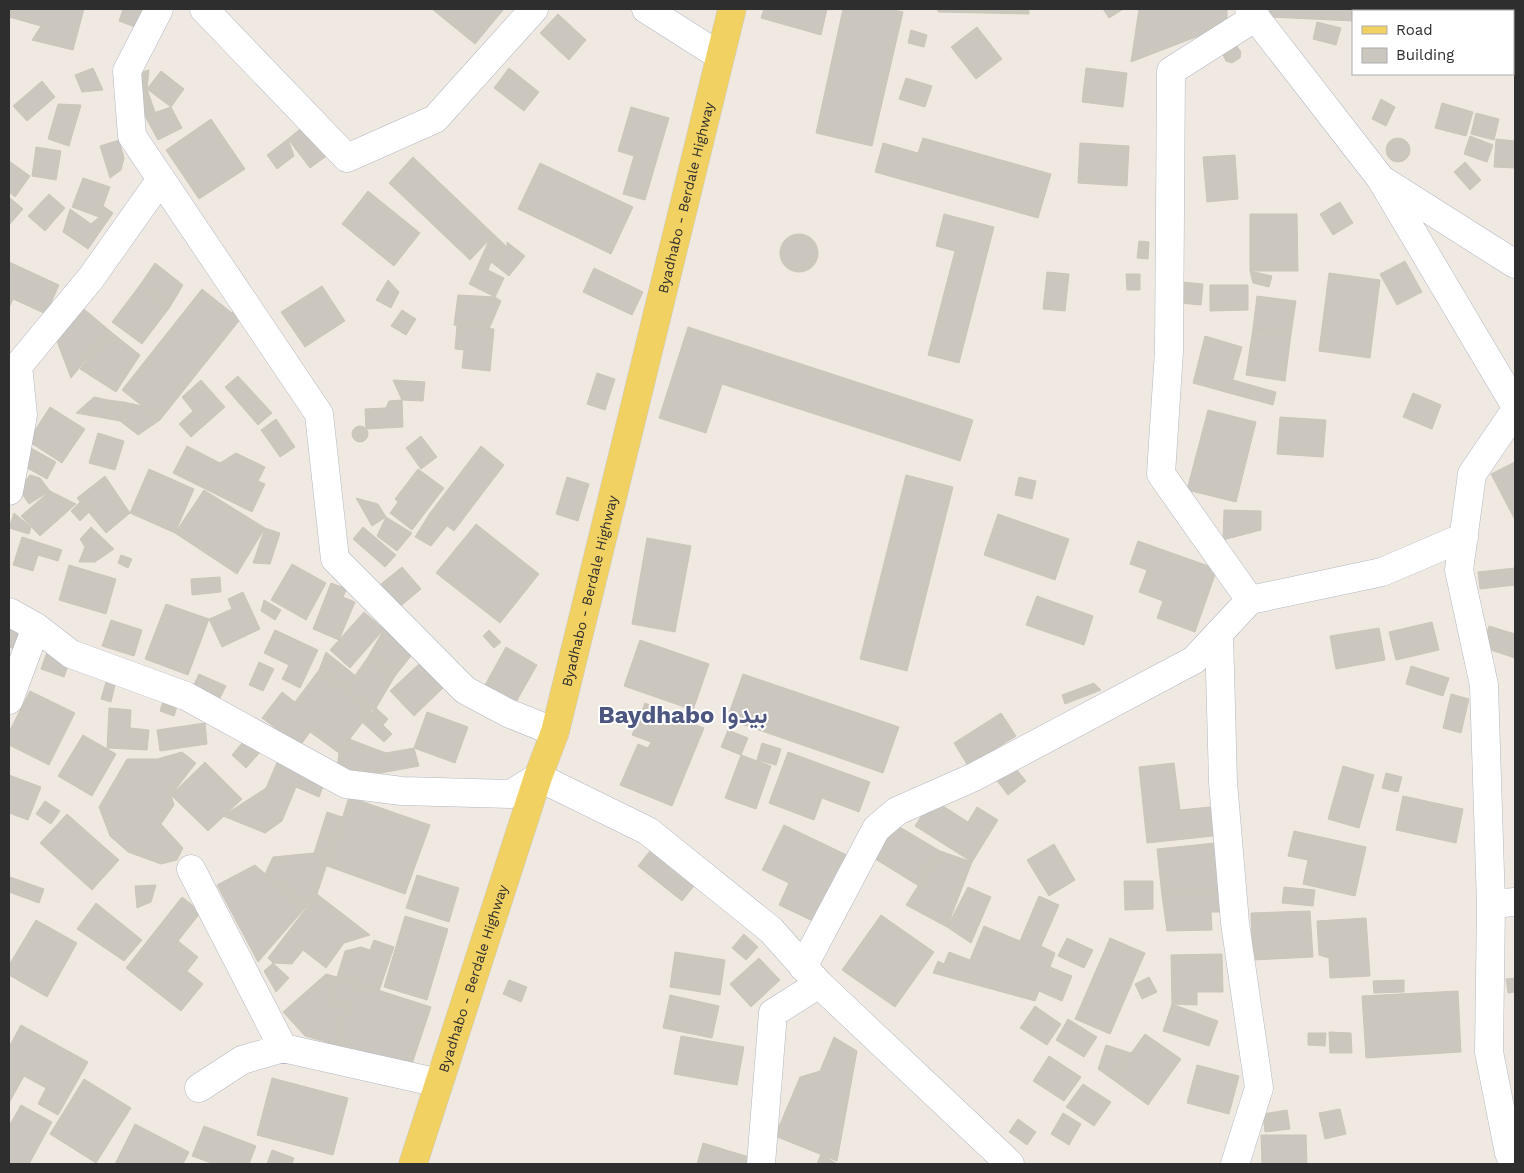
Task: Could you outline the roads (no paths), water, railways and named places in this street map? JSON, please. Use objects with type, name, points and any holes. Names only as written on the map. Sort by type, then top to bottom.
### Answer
[{"type":"main road","name":"Byadhabo - Berdale Highway","points":[[413,1164],[538,777],[556,732],[732,9]]},
{"type":"street","points":[[159,9],[127,71],[132,136],[319,414],[335,559],[465,690],[508,713],[556,732]]},
{"type":"street","points":[[204,9],[347,158],[435,118],[534,9]]},
{"type":"street","points":[[646,9],[720,56]]},
{"type":"street","points":[[1250,600],[1161,474],[1169,350],[1171,71],[1252,13],[1381,179],[1515,405]]},
{"type":"street","points":[[9,491],[23,414],[18,366],[91,278],[161,179]]},
{"type":"street","points":[[1381,179],[1515,264]]},
{"type":"street","points":[[1514,1164],[1509,1153],[1489,1052],[1503,903],[1484,685],[1459,570],[1472,474],[1515,411]]},
{"type":"street","points":[[761,1164],[774,1013],[811,975],[876,829],[897,811],[974,777],[1194,660],[1250,600],[1382,572],[1464,537]]},
{"type":"street","points":[[9,612],[36,627],[71,654],[186,696],[346,784],[402,791],[511,794],[538,777],[648,831],[771,930],[811,975],[1010,1164]]},
{"type":"street","points":[[9,700],[36,627]]},
{"type":"street","points":[[1219,633],[1224,782],[1235,914],[1259,1088],[1235,1164]]},
{"type":"street","points":[[191,869],[283,1048]]},
{"type":"street","points":[[199,1088],[242,1060],[283,1048],[439,1083]]},
{"type":"district","name":"Baydhabo بيدوا","points":[[683,715]]}]
